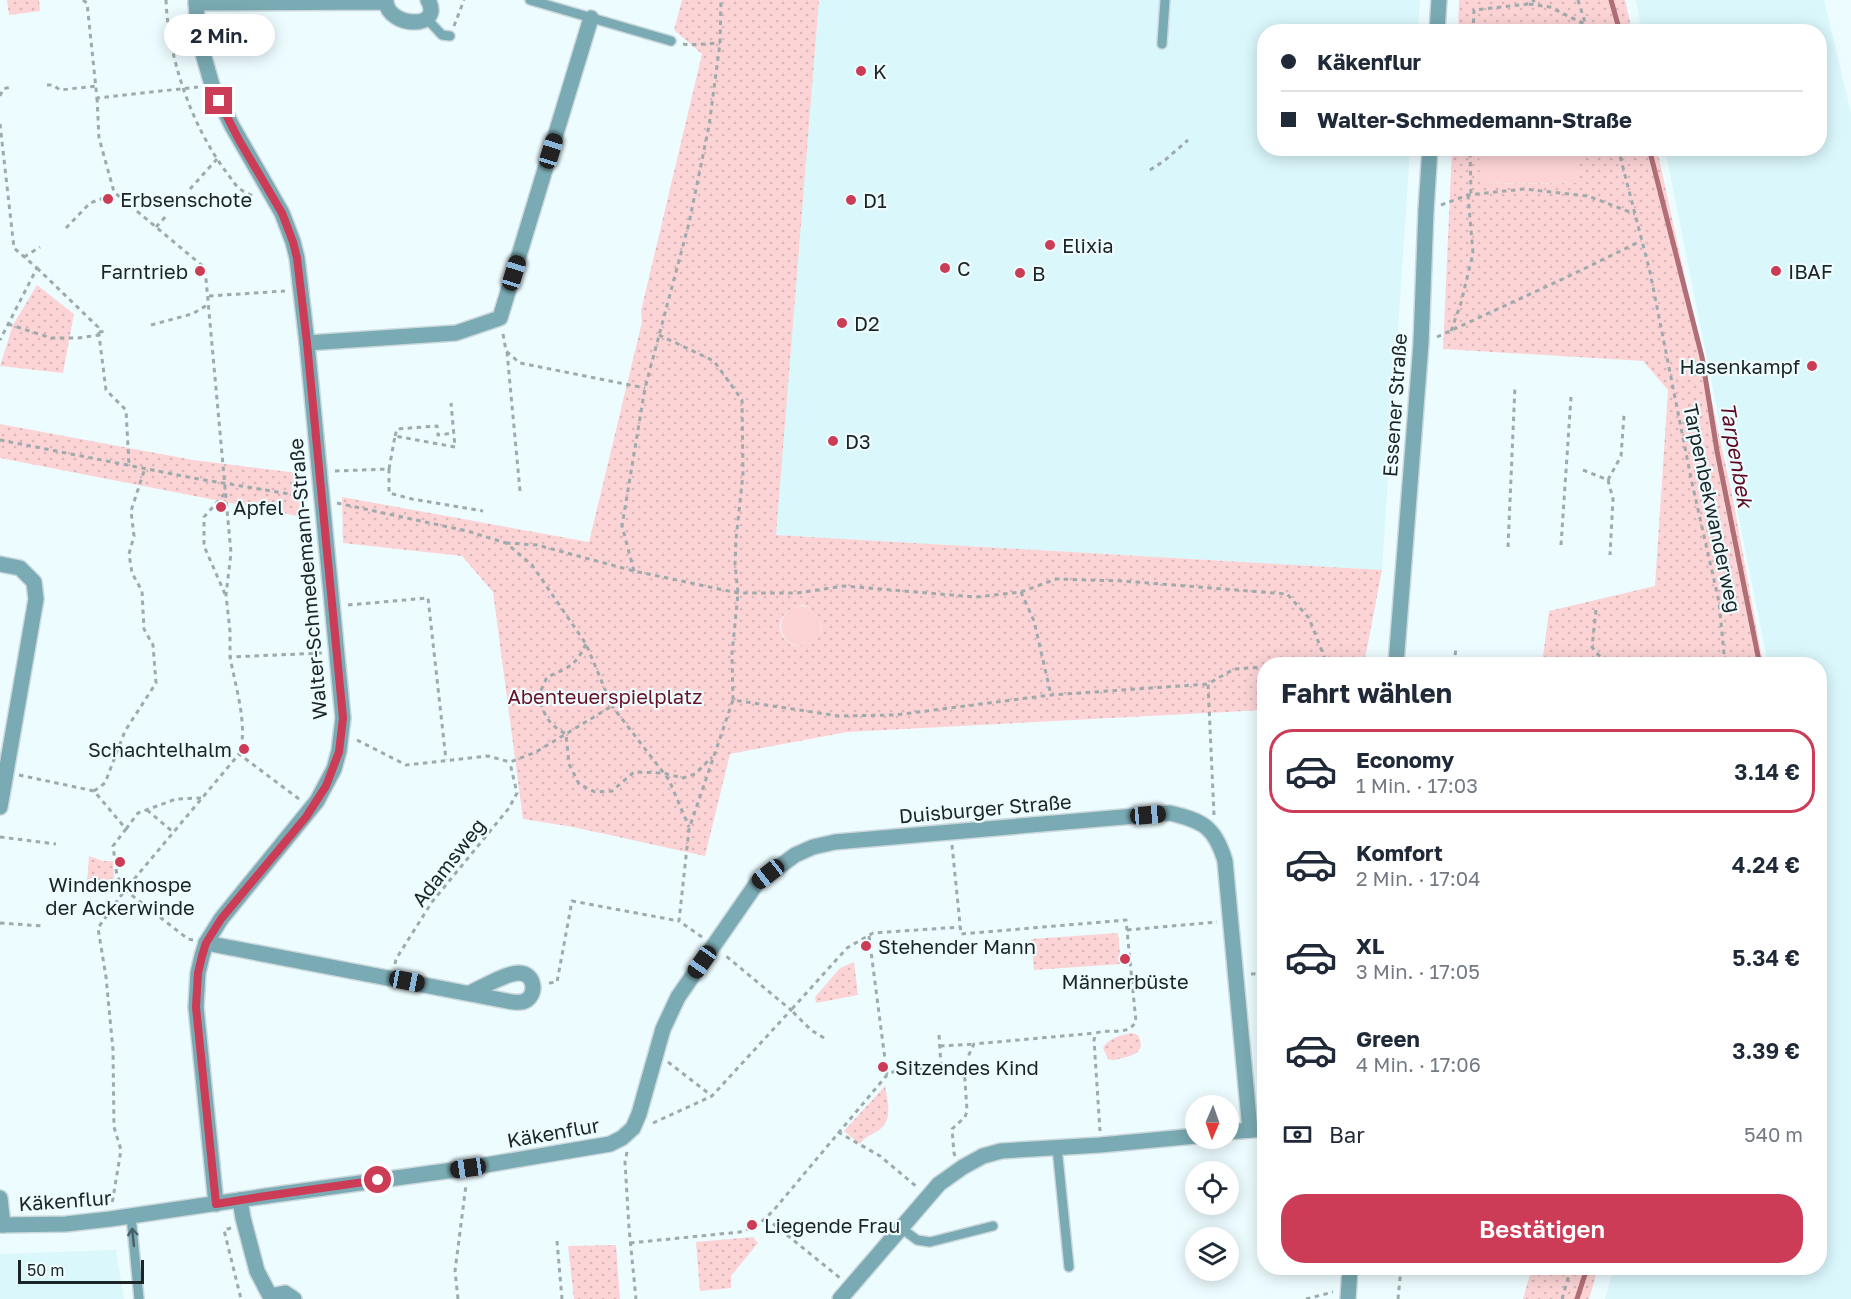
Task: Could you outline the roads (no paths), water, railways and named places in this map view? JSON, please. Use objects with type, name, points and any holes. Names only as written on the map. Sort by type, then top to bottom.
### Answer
[{"type":"street","points":[[196,2],[386,1],[387,7],[395,15],[407,22],[418,23],[427,19],[431,9],[428,0]]},
{"type":"street","points":[[1438,24],[1439,0]]},
{"type":"street","name":"Walter-Schmedemann-Straße","points":[[196,2],[201,52],[212,85],[232,126],[274,198],[288,226],[295,250],[302,289],[319,472],[318,499],[342,702],[342,733],[339,752],[326,786],[312,808],[221,919],[206,943],[198,973],[196,1007],[216,1204]]},
{"type":"street","points":[[307,343],[456,333],[500,318],[591,18]]},
{"type":"street","name":"Essener Straße","points":[[1397,657],[1421,343],[1429,156]]},
{"type":"street","points":[[0,564],[20,568],[34,582],[36,599],[0,807]]},
{"type":"street","name":"Duisburger Straße","points":[[627,1133],[639,1114],[663,1029],[678,997],[757,883],[795,855],[813,847],[835,843],[1170,813],[1200,822],[1215,834],[1225,861],[1230,921],[1257,1130]]},
{"type":"street","points":[[206,943],[507,1001],[520,1002],[528,999],[533,986],[531,978],[525,974],[516,973],[470,993]]},
{"type":"street","points":[[1239,1131],[1257,1130]]},
{"type":"street","name":"Käkenflur","points":[[2,1225],[66,1224],[110,1219],[468,1168],[599,1147],[610,1144],[627,1133]]},
{"type":"street","points":[[840,1299],[939,1184],[983,1156],[1001,1151],[1185,1137]]},
{"type":"street","points":[[0,1198],[2,1225]]},
{"type":"street","points":[[240,1200],[257,1271],[271,1299],[275,1295],[285,1293],[294,1299]]},
{"type":"street","points":[[1348,1294],[1349,1275]]},
{"type":"lane","points":[[530,0],[672,41]]},
{"type":"lane","points":[[1162,44],[1165,0]]},
{"type":"lane","points":[[427,19],[442,35],[450,36]]},
{"type":"lane","points":[[1057,1148],[1069,1267]]},
{"type":"lane","points":[[131,1216],[139,1299]]},
{"type":"lane","points":[[901,1228],[917,1240],[930,1242],[993,1226]]},
{"type":"waterway","name":"Tarpenbek","points":[[1611,0],[1618,24]]},
{"type":"waterway","name":"Tarpenbek","points":[[1651,156],[1702,357],[1717,451],[1758,657]]},
{"type":"waterway","name":"Tarpenbek","points":[[1577,1299],[1585,1275]]},
{"type":"place","name":"K","points":[[861,71]]},
{"type":"place","name":"Erbsenschote","points":[[108,199]]},
{"type":"place","name":"D1","points":[[851,200]]},
{"type":"place","name":"Elixia","points":[[1050,245]]},
{"type":"place","name":"C","points":[[945,268]]},
{"type":"place","name":"Farntrieb","points":[[200,271]]},
{"type":"place","name":"IBAF","points":[[1776,271]]},
{"type":"place","name":"B","points":[[1020,273]]},
{"type":"place","name":"D2","points":[[842,323]]},
{"type":"place","name":"Hasenkampf","points":[[1812,366]]},
{"type":"place","name":"D3","points":[[833,441]]},
{"type":"place","name":"Apfel","points":[[221,507]]},
{"type":"place","name":"Schachtelhalm","points":[[244,749]]},
{"type":"place","name":"Windenknospe der Ackerwinde","points":[[120,862]]},
{"type":"place","name":"Stehender Mann","points":[[866,946]]},
{"type":"place","name":"Männerbüste","points":[[1125,959]]},
{"type":"place","name":"Sitzendes Kind","points":[[883,1067]]},
{"type":"place","name":"Liegende Frau","points":[[752,1225]]},
{"type":"park label","name":"Abenteuerspielplatz","points":[[605,696]]}]
